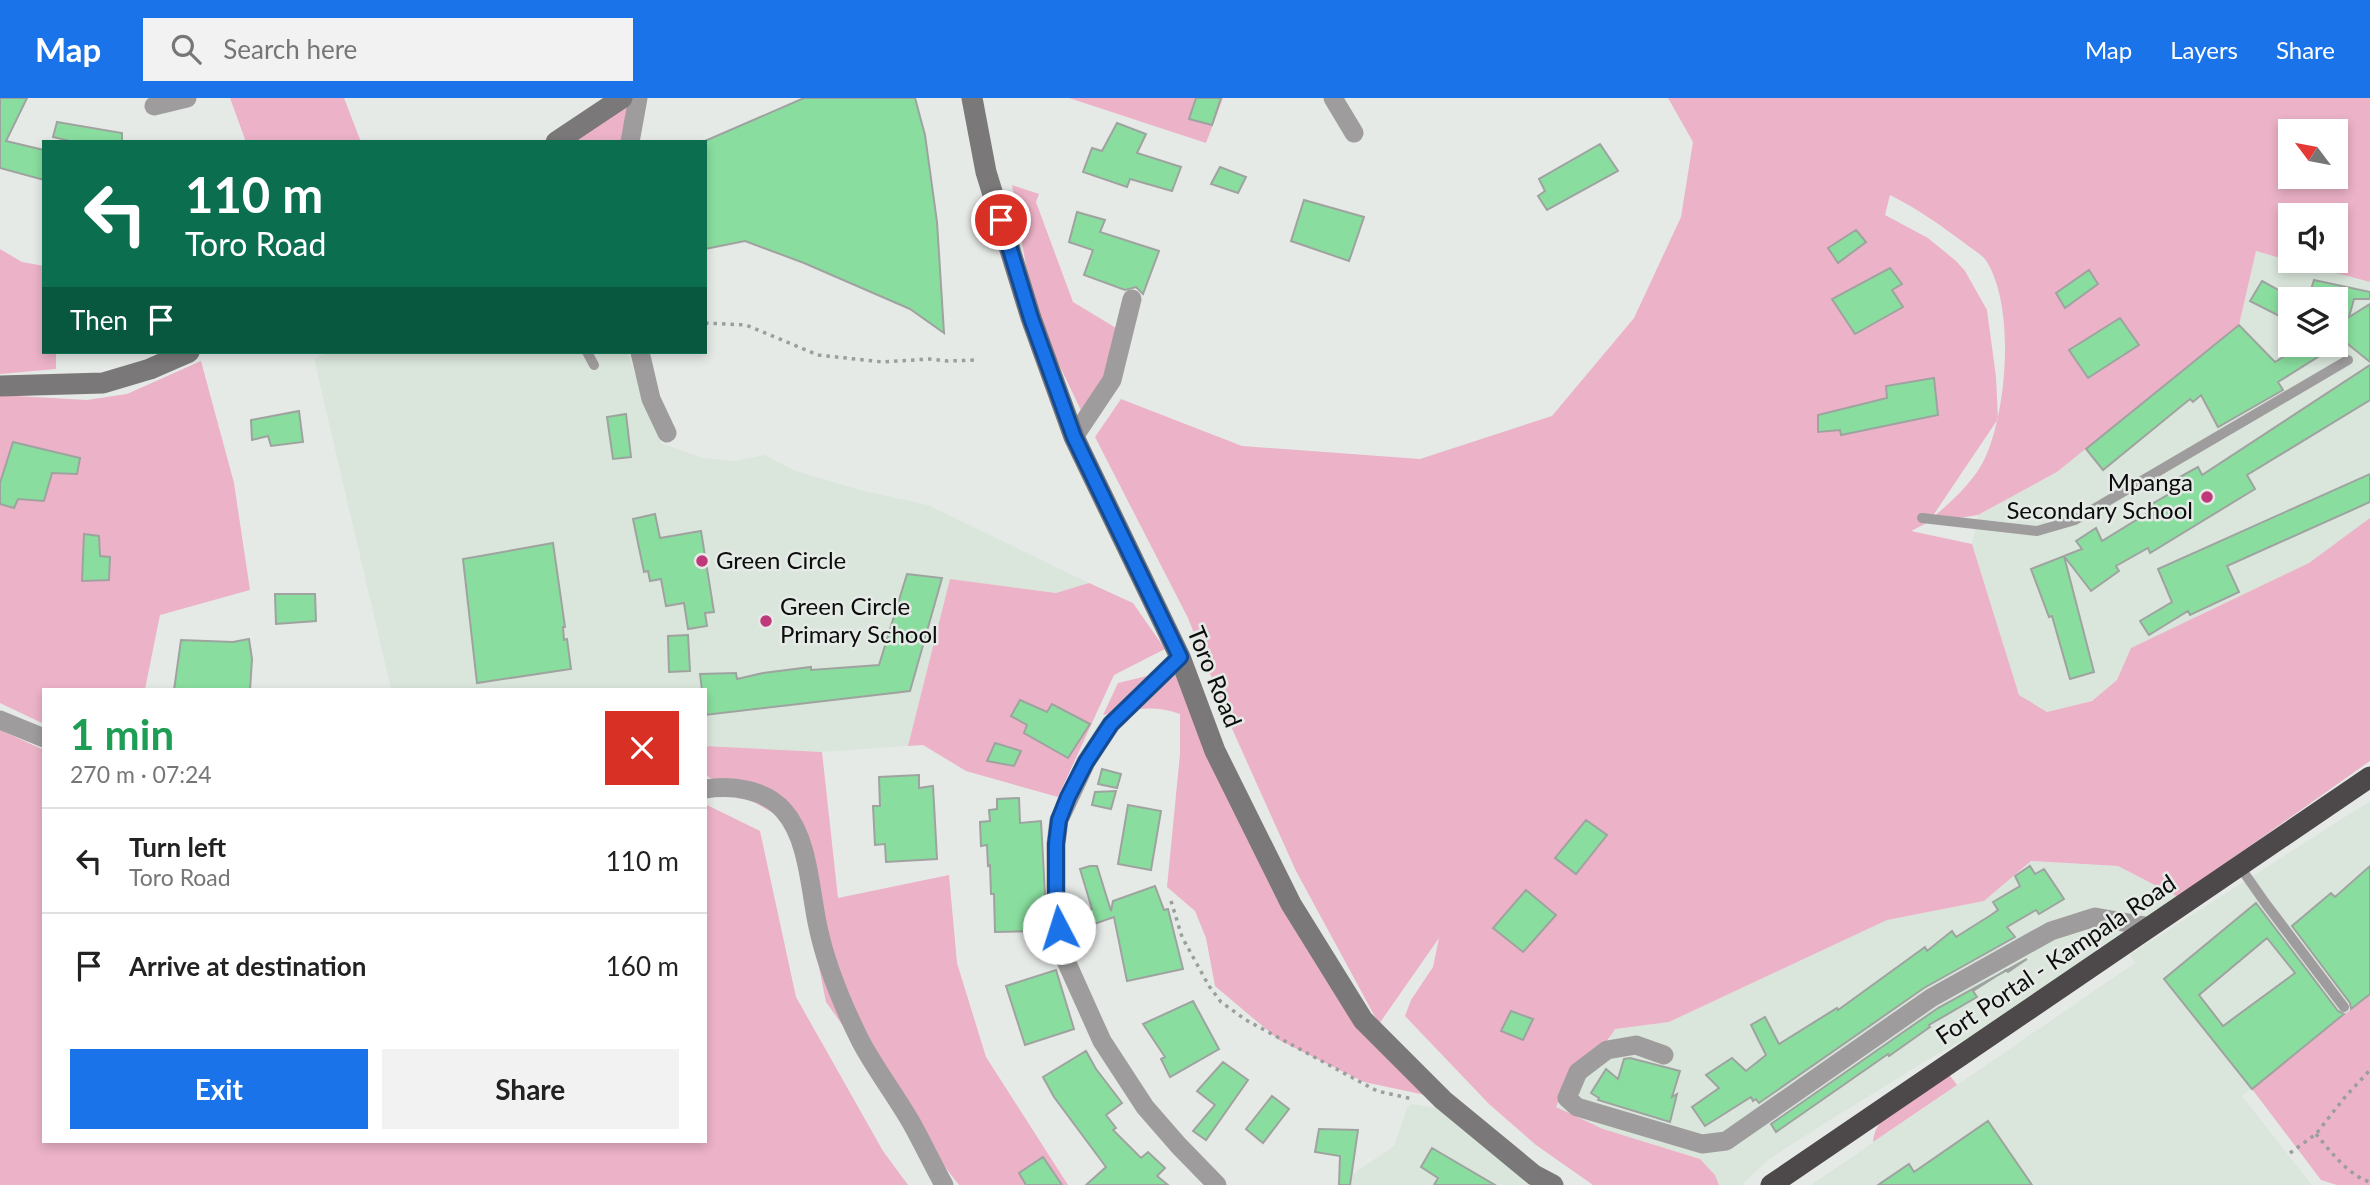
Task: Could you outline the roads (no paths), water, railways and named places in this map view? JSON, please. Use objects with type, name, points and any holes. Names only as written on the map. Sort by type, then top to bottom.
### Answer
[{"type":"highway","name":"Fort Portal - Kampala Road","points":[[1771,1185],[2370,777]]},
{"type":"main road","points":[[559,140],[622,98]]},
{"type":"main road","name":"Toro Road","points":[[972,98],[986,172],[1031,318],[1074,437],[1180,657],[1215,751],[1291,904],[1363,1020],[1443,1100],[1534,1175],[1553,1185]]},
{"type":"main road","points":[[0,386],[103,383],[150,369],[184,354]]},
{"type":"street","points":[[154,106],[187,98]]},
{"type":"street","points":[[630,140],[638,98]]},
{"type":"street","points":[[1333,98],[1354,133]]},
{"type":"street","points":[[1074,437],[1112,380],[1132,299]]},
{"type":"street","points":[[640,354],[651,398],[667,433]]},
{"type":"street","points":[[1180,657],[1111,724],[1086,762],[1059,820],[1056,898],[1066,961],[1102,1041],[1145,1107],[1217,1185]]},
{"type":"street","points":[[0,720],[42,737]]},
{"type":"street","points":[[707,789],[722,786],[769,798],[784,811],[796,830],[809,875],[818,929],[840,993],[862,1043],[911,1122],[944,1185]]},
{"type":"street","points":[[1664,1055],[1636,1045],[1607,1050],[1578,1072],[1567,1098],[1577,1107],[1702,1144],[1726,1141],[1931,998],[2051,931],[2095,917],[2151,927]]},
{"type":"lane","points":[[588,354],[594,365]]},
{"type":"lane","points":[[1922,518],[2037,531],[2075,520],[2348,360]]},
{"type":"lane","points":[[2240,867],[2344,1007]]},
{"type":"place","name":"Mpanga Secondary School","points":[[2207,497]]},
{"type":"place","name":"Green Circle","points":[[702,561]]},
{"type":"place","name":"Green Circle Primary School","points":[[766,621]]}]
